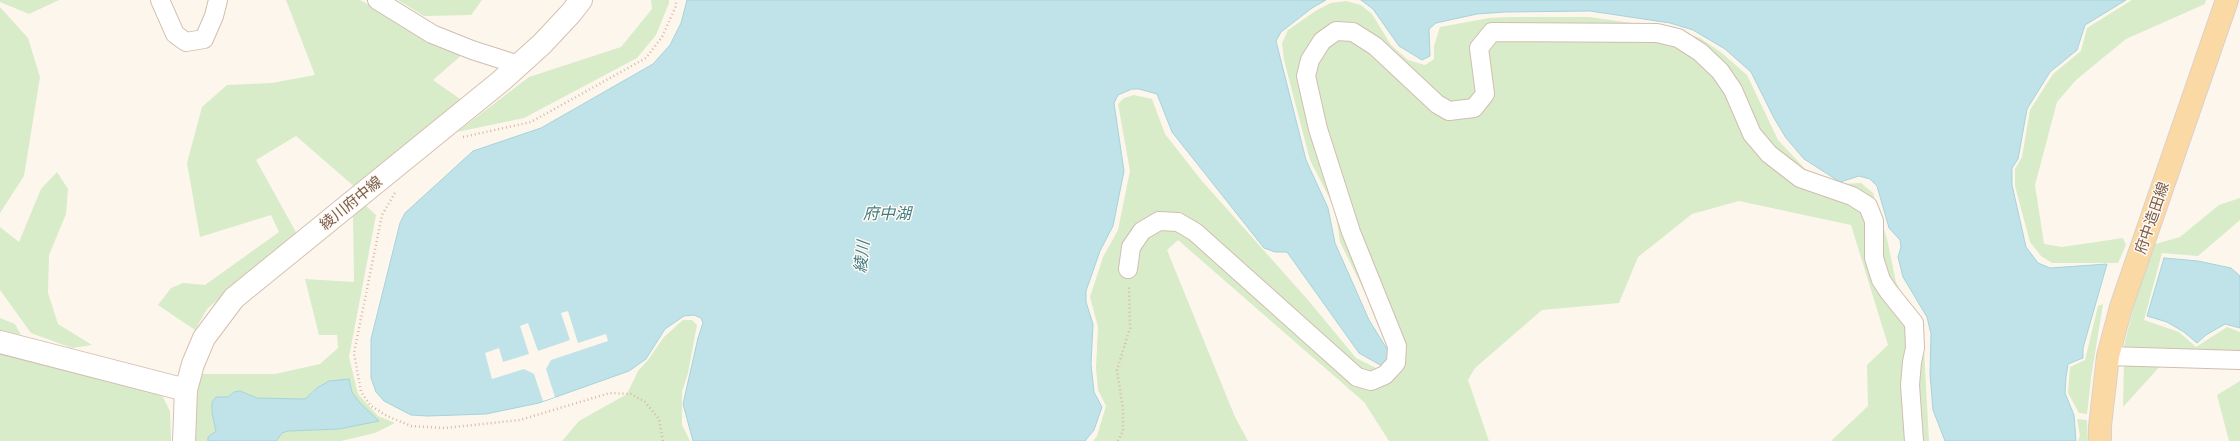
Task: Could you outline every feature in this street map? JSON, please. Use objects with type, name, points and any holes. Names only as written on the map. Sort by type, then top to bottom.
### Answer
[{"type":"main road","name":"綾川府中線","points":[[184,441],[186,390],[192,364],[204,338],[234,298],[519,65],[571,13],[581,0]]},
{"type":"main road","name":"府中造田線","points":[[2100,441],[2100,426],[2108,356],[2121,307],[2227,0]]},
{"type":"main road","points":[[0,342],[186,390]]},
{"type":"street","points":[[160,0],[175,34],[186,42],[204,39],[214,16],[218,0]]},
{"type":"street","points":[[377,0],[432,34],[472,50],[519,65]]},
{"type":"street","points":[[1128,269],[1131,247],[1142,230],[1159,221],[1178,222],[1195,232],[1357,377],[1371,380],[1385,375],[1396,363],[1397,346],[1351,232],[1318,129],[1306,76],[1310,60],[1322,41],[1336,30],[1353,32],[1375,46],[1437,104],[1449,111],[1474,108],[1485,94],[1479,48],[1492,32],[1657,33],[1678,38],[1700,52],[1720,71],[1733,90],[1752,134],[1769,154],[1800,178],[1852,196],[1868,206],[1874,221],[1874,258],[1881,280],[1914,323],[1916,348],[1912,362],[1910,385],[1914,441]]},
{"type":"street","points":[[2108,356],[2240,360]]},
{"type":"path","points":[[456,142],[462,137],[531,122],[646,58],[662,37],[676,6],[676,0]]},
{"type":"path","points":[[397,188],[382,215],[354,353],[361,392],[371,406],[387,416],[411,426],[445,428],[520,420],[610,392],[631,394],[645,402],[659,419],[663,441]]},
{"type":"path","points":[[1118,441],[1123,431],[1123,424],[1117,370],[1130,328],[1128,269]]},
{"type":"green space","points":[[0,0],[59,0],[29,14],[0,2]]},
{"type":"green space","points":[[286,0],[360,0],[463,54],[433,80],[463,101],[356,188],[296,136],[256,160],[297,234],[207,309],[195,330],[158,305],[171,288],[183,283],[205,285],[279,232],[271,215],[200,237],[187,163],[202,107],[227,85],[272,83],[315,75]]},
{"type":"green space","points":[[398,0],[482,0],[471,15],[424,16]]},
{"type":"green space","points":[[651,0],[669,0],[669,3],[656,35],[637,58],[524,118],[457,132],[529,77],[621,47],[652,9]]},
{"type":"green space","points":[[2132,0],[2206,0],[2205,4],[2126,39],[2076,80],[2057,102],[2035,185],[2044,244],[2062,247],[2123,238],[2126,245],[2118,263],[2052,263],[2041,256],[2030,242],[2015,186],[2015,169],[2022,157],[2030,110],[2053,74],[2081,51],[2087,28]]},
{"type":"green space","points":[[1346,1],[1361,5],[1372,14],[1391,45],[1408,60],[1425,65],[1434,59],[1434,46],[1440,27],[1489,18],[1589,17],[1669,28],[1700,38],[1722,53],[1747,75],[1778,140],[1808,172],[1843,184],[1861,183],[1873,193],[1887,239],[1896,282],[1923,331],[1929,441],[1831,441],[1868,406],[1867,365],[1888,345],[1851,225],[1739,201],[1692,214],[1638,257],[1619,303],[1542,310],[1475,368],[1468,380],[1489,441],[1389,441],[1364,402],[1178,240],[1167,250],[1235,417],[1248,441],[1093,441],[1097,436],[1106,406],[1098,390],[1096,368],[1098,327],[1090,297],[1103,257],[1118,230],[1130,171],[1118,104],[1124,98],[1134,95],[1152,99],[1165,134],[1202,181],[1308,300],[1356,358],[1392,376],[1392,347],[1340,242],[1335,209],[1310,160],[1284,60],[1282,43],[1288,30],[1317,10],[1331,3]]},
{"type":"green space","points":[[0,7],[28,38],[40,77],[24,176],[0,213]]},
{"type":"green space","points":[[57,172],[68,189],[66,214],[49,255],[48,293],[58,324],[92,345],[72,348],[31,333],[0,290],[0,227],[19,242],[41,189]]},
{"type":"green space","points":[[2240,198],[2240,220],[2198,256],[2162,253],[2144,320],[2179,332],[2196,347],[2227,327],[2240,332],[2240,354],[2123,350],[2137,293],[2152,245],[2180,237],[2219,205]]},
{"type":"green space","points":[[364,204],[376,215],[349,357],[358,394],[378,416],[395,423],[375,433],[341,441],[276,441],[282,433],[288,431],[339,429],[378,421],[360,403],[352,392],[349,379],[317,388],[305,399],[257,398],[240,391],[234,392],[228,397],[212,402],[212,413],[216,431],[208,437],[208,441],[194,441],[193,421],[200,374],[275,374],[320,364],[338,348],[337,335],[319,335],[305,279],[354,282],[353,214]]},
{"type":"green space","points":[[2103,304],[2091,378],[2087,414],[2079,413],[2068,393],[2070,367],[2085,360],[2098,306]]},
{"type":"green space","points":[[0,318],[15,324],[21,335],[0,330]]},
{"type":"green space","points":[[683,320],[692,320],[697,325],[688,373],[682,392],[682,425],[690,441],[562,441],[579,421],[627,394],[638,371],[648,360],[664,337]]},
{"type":"green space","points":[[0,352],[140,386],[163,397],[170,411],[171,441],[0,441]]},
{"type":"green space","points":[[2124,361],[2163,363],[2123,407]]},
{"type":"green space","points":[[2240,381],[2240,441],[2229,441],[2217,395]]},
{"type":"green space","points":[[2077,419],[2087,420],[2088,441],[2078,441],[2080,436]]},
{"type":"water","name":"府中湖","points":[[687,0],[1326,0],[1312,8],[1281,32],[1276,41],[1306,160],[1328,208],[1335,243],[1369,320],[1392,357],[1389,370],[1359,353],[1287,252],[1275,252],[1264,248],[1172,132],[1157,94],[1139,89],[1132,89],[1118,95],[1114,103],[1124,171],[1113,226],[1100,251],[1086,291],[1086,302],[1093,324],[1091,364],[1094,392],[1102,407],[1094,430],[1085,441],[693,441],[683,404],[698,338],[703,323],[701,318],[694,315],[684,316],[665,329],[646,359],[629,371],[539,403],[486,414],[428,416],[411,415],[384,401],[376,392],[371,378],[371,339],[400,223],[405,213],[473,151],[541,128],[653,64],[670,45],[681,23]]},
{"type":"water","points":[[1361,0],[2126,0],[2085,25],[2077,50],[2050,72],[2027,109],[2018,159],[2012,168],[2012,185],[2026,247],[2038,263],[2050,268],[2107,264],[2083,348],[2083,358],[2068,364],[2065,393],[2074,415],[2076,441],[1945,441],[1933,410],[1930,374],[1931,334],[1927,317],[1903,277],[1898,257],[1901,247],[1900,240],[1889,228],[1877,186],[1870,179],[1859,176],[1840,182],[1804,159],[1786,138],[1774,118],[1751,72],[1725,49],[1693,30],[1670,23],[1590,11],[1505,12],[1477,14],[1436,23],[1429,29],[1430,56],[1422,60],[1399,46],[1373,9]]},
{"type":"water","points":[[2164,258],[2198,261],[2231,268],[2240,276],[2240,328],[2225,324],[2206,335],[2197,343],[2184,332],[2167,322],[2147,316]]},
{"type":"water","points":[[349,379],[352,392],[360,403],[379,421],[339,429],[288,431],[282,433],[276,441],[208,441],[208,437],[216,431],[212,413],[212,402],[216,397],[228,397],[234,392],[240,391],[257,398],[305,399],[317,388],[329,381]]},
{"type":"pier","points":[[568,311],[578,343],[606,334],[608,341],[551,360],[546,369],[555,397],[543,401],[534,374],[524,369],[492,379],[485,353],[499,348],[503,362],[529,354],[520,326],[528,323],[538,351],[570,340],[561,313]]},
{"type":"water label","name":"綾川","points":[[862,257]]}]
